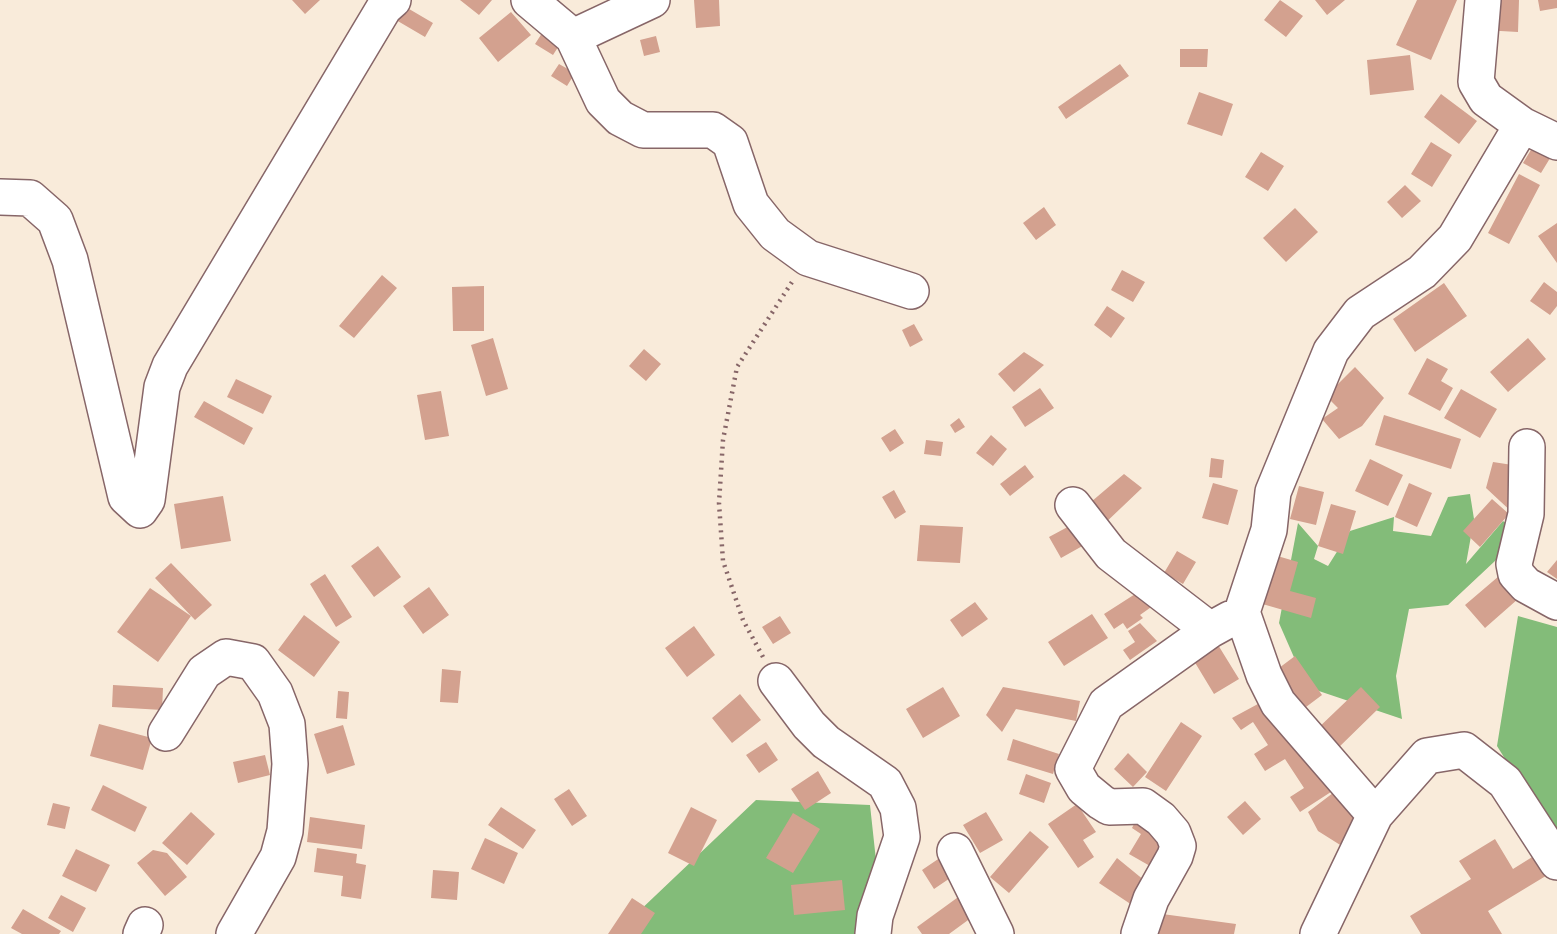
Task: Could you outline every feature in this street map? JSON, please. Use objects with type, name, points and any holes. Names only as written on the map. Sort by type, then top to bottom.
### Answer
[{"type":"street","points":[[0,197],[30,198],[55,220],[70,260],[126,497],[140,510],[148,500],[162,387],[170,366],[384,8],[393,0]]},
{"type":"street","points":[[529,0],[573,37],[603,101],[620,118],[643,130],[713,130],[730,142],[751,204],[775,234],[808,258],[911,291]]},
{"type":"street","points":[[573,37],[652,0]]},
{"type":"street","points":[[1483,0],[1476,82],[1486,99],[1522,125],[1557,142]]},
{"type":"street","points":[[1375,815],[1278,703],[1264,675],[1242,612],[1269,530],[1273,492],[1331,351],[1360,313],[1422,272],[1455,238],[1522,125]]},
{"type":"street","points":[[1527,447],[1526,514],[1514,564],[1516,574],[1526,585],[1557,602]]},
{"type":"street","points":[[1073,506],[1111,554],[1210,630]]},
{"type":"street","points":[[1139,934],[1151,899],[1175,856],[1178,846],[1173,833],[1161,819],[1143,806],[1109,807],[1101,802],[1084,788],[1073,769],[1106,704],[1210,630],[1242,612]]},
{"type":"street","points":[[166,733],[204,672],[226,657],[253,662],[275,693],[286,724],[290,764],[285,831],[278,857],[234,934]]},
{"type":"street","points":[[776,681],[809,725],[826,742],[884,783],[898,808],[902,837],[875,916],[873,934]]},
{"type":"street","points":[[1318,934],[1375,815],[1427,757],[1464,750],[1505,782],[1557,862]]},
{"type":"street","points":[[955,851],[996,934]]},
{"type":"path","points":[[776,681],[743,620],[723,561],[719,503],[723,440],[737,367],[808,258]]},
{"type":"green space","points":[[1470,494],[1474,519],[1466,564],[1503,521],[1518,532],[1511,546],[1448,605],[1409,609],[1396,676],[1402,719],[1307,687],[1279,623],[1298,523],[1318,546],[1314,559],[1328,566],[1350,531],[1394,517],[1393,531],[1431,536],[1448,497]]},
{"type":"green space","points":[[1518,616],[1557,627],[1557,842],[1497,746]]},
{"type":"green space","points":[[756,800],[870,805],[879,888],[873,934],[615,934]]},
{"type":"building","points":[[292,0],[320,0],[305,14]]},
{"type":"building","points":[[460,0],[492,0],[479,15]]},
{"type":"building","points":[[694,0],[719,0],[720,26],[696,28]]},
{"type":"building","points":[[1280,0],[1303,16],[1286,37],[1264,20]]},
{"type":"building","points":[[1315,0],[1345,0],[1327,15]]},
{"type":"building","points":[[1417,0],[1457,0],[1431,60],[1396,45]]},
{"type":"building","points":[[1484,0],[1519,0],[1518,32],[1483,30]]},
{"type":"building","points":[[1538,0],[1557,0],[1557,8],[1540,11]]},
{"type":"building","points":[[404,6],[433,23],[425,37],[396,20]]},
{"type":"building","points":[[511,12],[531,35],[498,62],[479,38]]},
{"type":"building","points":[[544,30],[562,41],[553,55],[535,44]]},
{"type":"building","points":[[656,36],[660,52],[644,56],[640,40]]},
{"type":"building","points":[[1180,49],[1208,49],[1207,67],[1180,67]]},
{"type":"building","points":[[1410,55],[1414,90],[1370,95],[1367,60]]},
{"type":"building","points":[[559,64],[575,73],[567,86],[551,76]]},
{"type":"building","points":[[1120,64],[1129,76],[1066,119],[1058,107]]},
{"type":"building","points":[[1199,92],[1233,104],[1222,136],[1187,124]]},
{"type":"building","points":[[1441,94],[1477,121],[1459,144],[1424,117]]},
{"type":"building","points":[[1537,140],[1555,150],[1541,173],[1523,163]]},
{"type":"building","points":[[1431,142],[1452,155],[1432,187],[1411,174]]},
{"type":"building","points":[[1261,152],[1284,166],[1268,191],[1245,177]]},
{"type":"building","points":[[1519,174],[1540,185],[1509,244],[1488,233]]},
{"type":"building","points":[[1405,185],[1421,201],[1402,218],[1387,202]]},
{"type":"building","points":[[1044,207],[1056,225],[1036,240],[1023,223]]},
{"type":"building","points":[[1295,208],[1318,232],[1286,262],[1263,238]]},
{"type":"building","points":[[1557,223],[1557,263],[1538,236]]},
{"type":"building","points":[[1122,270],[1145,282],[1133,302],[1111,290]]},
{"type":"building","points":[[382,275],[397,288],[354,338],[339,326]]},
{"type":"building","points":[[1544,282],[1557,292],[1557,306],[1550,315],[1530,301]]},
{"type":"building","points":[[1444,283],[1467,316],[1415,352],[1393,319]]},
{"type":"building","points":[[484,286],[484,331],[453,331],[452,287]]},
{"type":"building","points":[[1107,306],[1125,318],[1111,338],[1094,325]]},
{"type":"building","points":[[914,324],[923,340],[910,347],[902,330]]},
{"type":"building","points":[[493,338],[508,389],[486,396],[471,345]]},
{"type":"building","points":[[1528,338],[1546,359],[1508,392],[1490,372]]},
{"type":"building","points":[[644,349],[661,364],[646,381],[629,366]]},
{"type":"building","points":[[1024,352],[1044,365],[1014,392],[998,374]]},
{"type":"building","points":[[1427,358],[1448,369],[1441,381],[1453,388],[1440,411],[1408,394]]},
{"type":"building","points":[[1355,367],[1384,398],[1362,426],[1339,439],[1322,419],[1338,408],[1326,396]]},
{"type":"building","points":[[236,379],[272,396],[263,414],[227,397]]},
{"type":"building","points":[[1040,388],[1054,408],[1025,427],[1012,407]]},
{"type":"building","points":[[1461,389],[1497,409],[1480,438],[1444,418]]},
{"type":"building","points":[[441,391],[449,436],[425,440],[417,395]]},
{"type":"building","points":[[204,401],[253,428],[244,445],[194,417]]},
{"type":"building","points":[[1384,415],[1461,439],[1451,469],[1375,445]]},
{"type":"building","points":[[959,418],[965,427],[955,433],[950,425]]},
{"type":"building","points":[[895,429],[904,443],[890,452],[881,438]]},
{"type":"building","points":[[991,435],[1007,449],[993,466],[976,453]]},
{"type":"building","points":[[926,440],[943,442],[941,456],[924,454]]},
{"type":"building","points":[[1211,458],[1224,460],[1222,478],[1209,477]]},
{"type":"building","points":[[1370,459],[1403,475],[1388,506],[1355,491]]},
{"type":"building","points":[[1493,462],[1519,466],[1515,515],[1486,488]]},
{"type":"building","points":[[1025,465],[1034,477],[1010,496],[1000,484]]},
{"type":"building","points":[[1124,474],[1142,488],[1101,527],[1085,507]]},
{"type":"building","points":[[1213,483],[1238,490],[1228,525],[1202,518]]},
{"type":"building","points":[[1409,483],[1432,493],[1417,527],[1395,517]]},
{"type":"building","points":[[1299,486],[1324,492],[1316,525],[1290,519]]},
{"type":"building","points":[[894,490],[906,512],[895,519],[882,497]]},
{"type":"building","points":[[223,496],[231,541],[181,549],[174,504]]},
{"type":"building","points":[[1492,499],[1509,514],[1480,547],[1463,531]]},
{"type":"building","points":[[1331,504],[1356,511],[1343,554],[1318,546]]},
{"type":"building","points":[[1075,523],[1086,544],[1061,558],[1049,537]]},
{"type":"building","points":[[920,525],[963,527],[960,563],[917,561]]},
{"type":"building","points":[[378,546],[401,577],[374,597],[351,566]]},
{"type":"building","points":[[1177,551],[1196,562],[1183,584],[1164,573]]},
{"type":"building","points":[[1274,555],[1298,562],[1290,591],[1316,598],[1311,618],[1259,603]]},
{"type":"building","points":[[1557,560],[1557,579],[1547,572]]},
{"type":"building","points":[[171,563],[212,605],[195,620],[155,578]]},
{"type":"building","points":[[325,574],[352,617],[336,627],[310,584]]},
{"type":"building","points":[[1499,576],[1518,599],[1485,628],[1465,605]]},
{"type":"building","points":[[429,587],[449,615],[423,634],[403,606]]},
{"type":"building","points":[[150,588],[191,616],[158,662],[117,632]]},
{"type":"building","points":[[1143,589],[1154,605],[1140,615],[1143,618],[1127,629],[1123,623],[1114,629],[1104,614]]},
{"type":"building","points":[[975,602],[988,619],[962,637],[950,620]]},
{"type":"building","points":[[1092,614],[1108,638],[1064,666],[1048,642]]},
{"type":"building","points":[[304,615],[340,642],[314,677],[278,650]]},
{"type":"building","points":[[780,616],[791,633],[773,644],[762,627]]},
{"type":"building","points":[[1140,623],[1157,641],[1130,660],[1123,650],[1135,642],[1128,631]]},
{"type":"building","points":[[694,626],[715,655],[687,677],[665,648]]},
{"type":"building","points":[[1215,640],[1239,679],[1214,694],[1191,656]]},
{"type":"building","points":[[1295,656],[1322,695],[1302,710],[1275,671]]},
{"type":"building","points":[[442,669],[461,671],[458,703],[440,702]]},
{"type":"building","points":[[113,685],[163,688],[162,710],[112,707]]},
{"type":"building","points":[[943,687],[960,716],[923,738],[906,709]]},
{"type":"building","points":[[1003,687],[1080,701],[1076,721],[1016,709],[1002,732],[986,715]]},
{"type":"building","points":[[1361,687],[1380,707],[1334,752],[1314,732]]},
{"type":"building","points":[[338,691],[349,692],[347,719],[336,718]]},
{"type":"building","points":[[740,694],[761,720],[732,743],[712,718]]},
{"type":"building","points":[[1269,698],[1334,790],[1300,812],[1290,797],[1304,788],[1285,759],[1265,771],[1254,754],[1268,745],[1253,722],[1241,730],[1232,718]]},
{"type":"building","points":[[1181,722],[1202,736],[1166,791],[1145,777]]},
{"type":"building","points":[[99,724],[152,738],[143,770],[90,756]]},
{"type":"building","points":[[343,725],[355,765],[327,774],[314,734]]},
{"type":"building","points":[[1013,739],[1059,754],[1053,774],[1007,760]]},
{"type":"building","points":[[766,742],[778,760],[759,773],[746,755]]},
{"type":"building","points":[[1128,753],[1147,772],[1133,787],[1114,769]]},
{"type":"building","points":[[265,755],[270,775],[238,783],[233,762]]},
{"type":"building","points":[[818,771],[831,793],[805,810],[791,789]]},
{"type":"building","points":[[1026,774],[1051,783],[1044,803],[1019,794]]},
{"type":"building","points":[[103,785],[147,807],[135,832],[91,810]]},
{"type":"building","points":[[569,789],[587,816],[572,826],[554,799]]},
{"type":"building","points":[[1333,793],[1359,822],[1345,848],[1318,831],[1308,812]]},
{"type":"building","points":[[1245,801],[1261,819],[1243,835],[1227,817]]},
{"type":"building","points":[[53,803],[70,807],[65,829],[47,825]]},
{"type":"building","points":[[1077,804],[1096,832],[1083,840],[1094,857],[1078,868],[1048,824]]},
{"type":"building","points":[[501,807],[536,830],[523,849],[488,825]]},
{"type":"building","points":[[691,807],[717,820],[694,866],[668,853]]},
{"type":"building","points":[[191,812],[215,834],[187,865],[162,843]]},
{"type":"building","points":[[986,812],[1003,840],[980,853],[963,825]]},
{"type":"building","points":[[793,813],[820,829],[793,873],[766,858]]},
{"type":"building","points":[[1138,816],[1173,836],[1150,866],[1129,854],[1141,834],[1132,828]]},
{"type":"building","points":[[310,817],[365,825],[362,849],[307,842]]},
{"type":"building","points":[[1030,831],[1049,847],[1009,893],[990,877]]},
{"type":"building","points":[[485,838],[518,853],[504,884],[471,869]]},
{"type":"building","points":[[1495,839],[1513,869],[1537,854],[1549,874],[1488,911],[1502,934],[1421,934],[1410,916],[1471,879],[1459,861]]},
{"type":"building","points":[[317,848],[357,854],[356,863],[366,865],[361,899],[341,896],[343,876],[314,872]]},
{"type":"building","points":[[76,849],[110,865],[96,892],[62,876]]},
{"type":"building","points":[[153,850],[167,853],[187,877],[165,896],[137,863]]},
{"type":"building","points":[[950,851],[962,870],[934,889],[922,870]]},
{"type":"building","points":[[1117,858],[1150,885],[1135,907],[1099,883]]},
{"type":"building","points":[[433,870],[459,872],[457,900],[431,898]]},
{"type":"building","points":[[842,880],[845,910],[794,915],[791,885]]},
{"type":"building","points":[[61,895],[86,908],[73,932],[48,918]]},
{"type":"building","points":[[961,895],[975,915],[949,934],[922,934],[917,927]]},
{"type":"building","points":[[632,898],[655,913],[641,934],[608,934]]},
{"type":"building","points":[[23,909],[61,931],[59,934],[22,934],[11,928]]},
{"type":"building","points":[[1155,913],[1236,924],[1234,934],[1152,934]]}]
